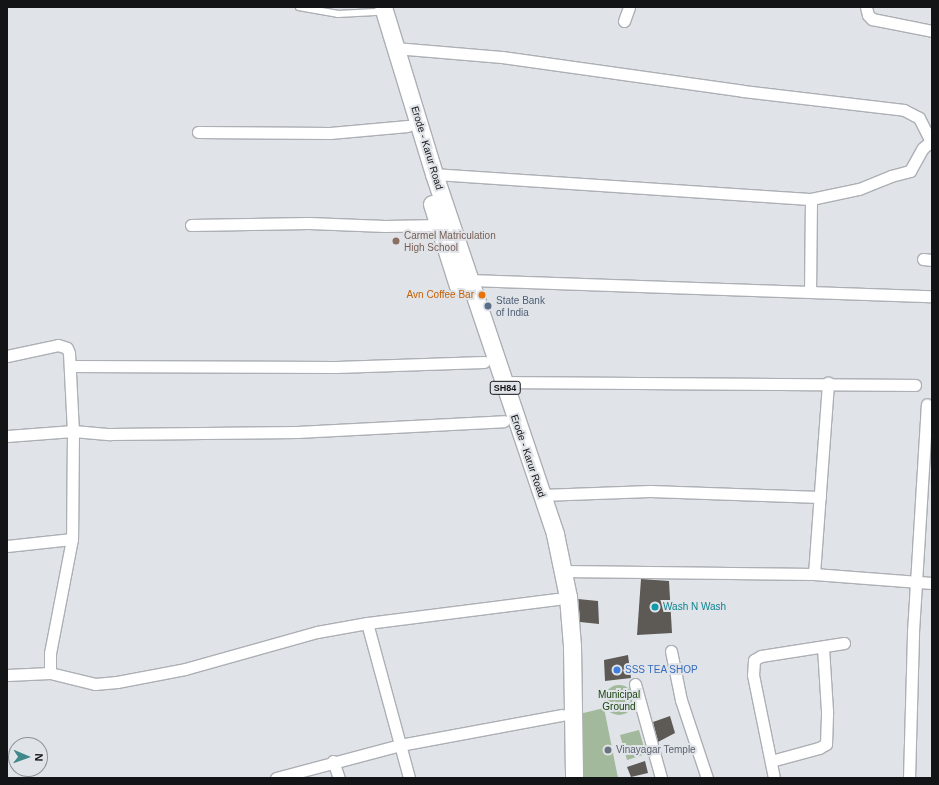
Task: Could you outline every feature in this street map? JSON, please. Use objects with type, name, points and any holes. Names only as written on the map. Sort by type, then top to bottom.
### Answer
[{"type":"main road","name":"Erode - Karur Road","points":[[377,9],[395,48],[434,174],[446,225],[484,362],[544,539],[557,599],[563,778]]},
{"type":"main road","name":"Erode - Karur Road","points":[[377,9],[408,126],[468,280],[541,495],[564,571],[572,646],[574,778]]},
{"type":"street","points":[[624,21],[629,7]]},
{"type":"street","points":[[866,7],[868,15],[872,18],[932,31]]},
{"type":"street","points":[[395,48],[502,57],[743,91],[904,110],[919,118],[931,143],[923,148],[910,171],[890,176],[859,189],[812,199],[434,174]]},
{"type":"street","points":[[198,132],[330,133],[408,126]]},
{"type":"street","points":[[810,291],[812,199]]},
{"type":"street","points":[[191,226],[309,223],[446,225]]},
{"type":"street","points":[[468,280],[932,296]]},
{"type":"street","points":[[7,356],[63,345],[69,353],[73,431],[72,539],[50,653],[50,673]]},
{"type":"street","points":[[70,366],[336,367],[484,362]]},
{"type":"street","points":[[503,382],[828,383],[915,385]]},
{"type":"street","points":[[814,574],[828,383]]},
{"type":"street","points":[[909,778],[917,580],[928,404]]},
{"type":"street","points":[[7,436],[73,431],[110,434],[297,432],[504,421]]},
{"type":"street","points":[[541,495],[650,491],[820,497]]},
{"type":"street","points":[[7,546],[72,539]]},
{"type":"street","points":[[564,571],[814,574],[932,582]]},
{"type":"street","points":[[7,674],[50,673],[96,684],[117,682],[185,669],[317,632],[366,623],[557,599]]},
{"type":"street","points":[[366,623],[409,778]]},
{"type":"street","points":[[774,778],[752,675],[754,660],[761,656],[844,643]]},
{"type":"street","points":[[771,761],[819,748],[826,743],[827,711],[823,646]]},
{"type":"street","points":[[671,651],[681,700],[707,778]]},
{"type":"street","points":[[634,684],[661,778]]},
{"type":"street","points":[[276,778],[333,761],[400,745],[562,715]]},
{"type":"street","points":[[333,761],[339,778]]},
{"type":"lane","points":[[299,7],[344,14],[377,9]]},
{"type":"green space","name":"Municipal Ground","points":[[619,685],[629,690],[634,700],[629,710],[619,715],[609,710],[604,700],[609,690]]},
{"type":"green space","points":[[604,708],[618,778],[570,778],[567,717]]},
{"type":"green space","points":[[639,730],[646,754],[627,760],[620,735]]},
{"type":"building","name":"Wash N Wash","points":[[641,579],[669,581],[672,633],[637,635]]},
{"type":"building","points":[[578,599],[598,601],[599,624],[580,622]]},
{"type":"building","name":"SSS TEA SHOP","points":[[628,655],[631,678],[605,681],[604,660]]},
{"type":"building","points":[[670,716],[675,733],[658,742],[653,722]]},
{"type":"building","points":[[645,761],[648,773],[631,777],[627,767]]},
{"type":"place","name":"Carmel Matriculation High School","points":[[396,241]]},
{"type":"place","name":"Avn Coffee Bar","points":[[482,295]]},
{"type":"place","name":"State Bank of India","points":[[488,306]]},
{"type":"place","name":"Wash N Wash","points":[[655,607]]},
{"type":"place","name":"SSS TEA SHOP","points":[[617,670]]},
{"type":"place","name":"Vinayagar Temple","points":[[608,750]]}]
